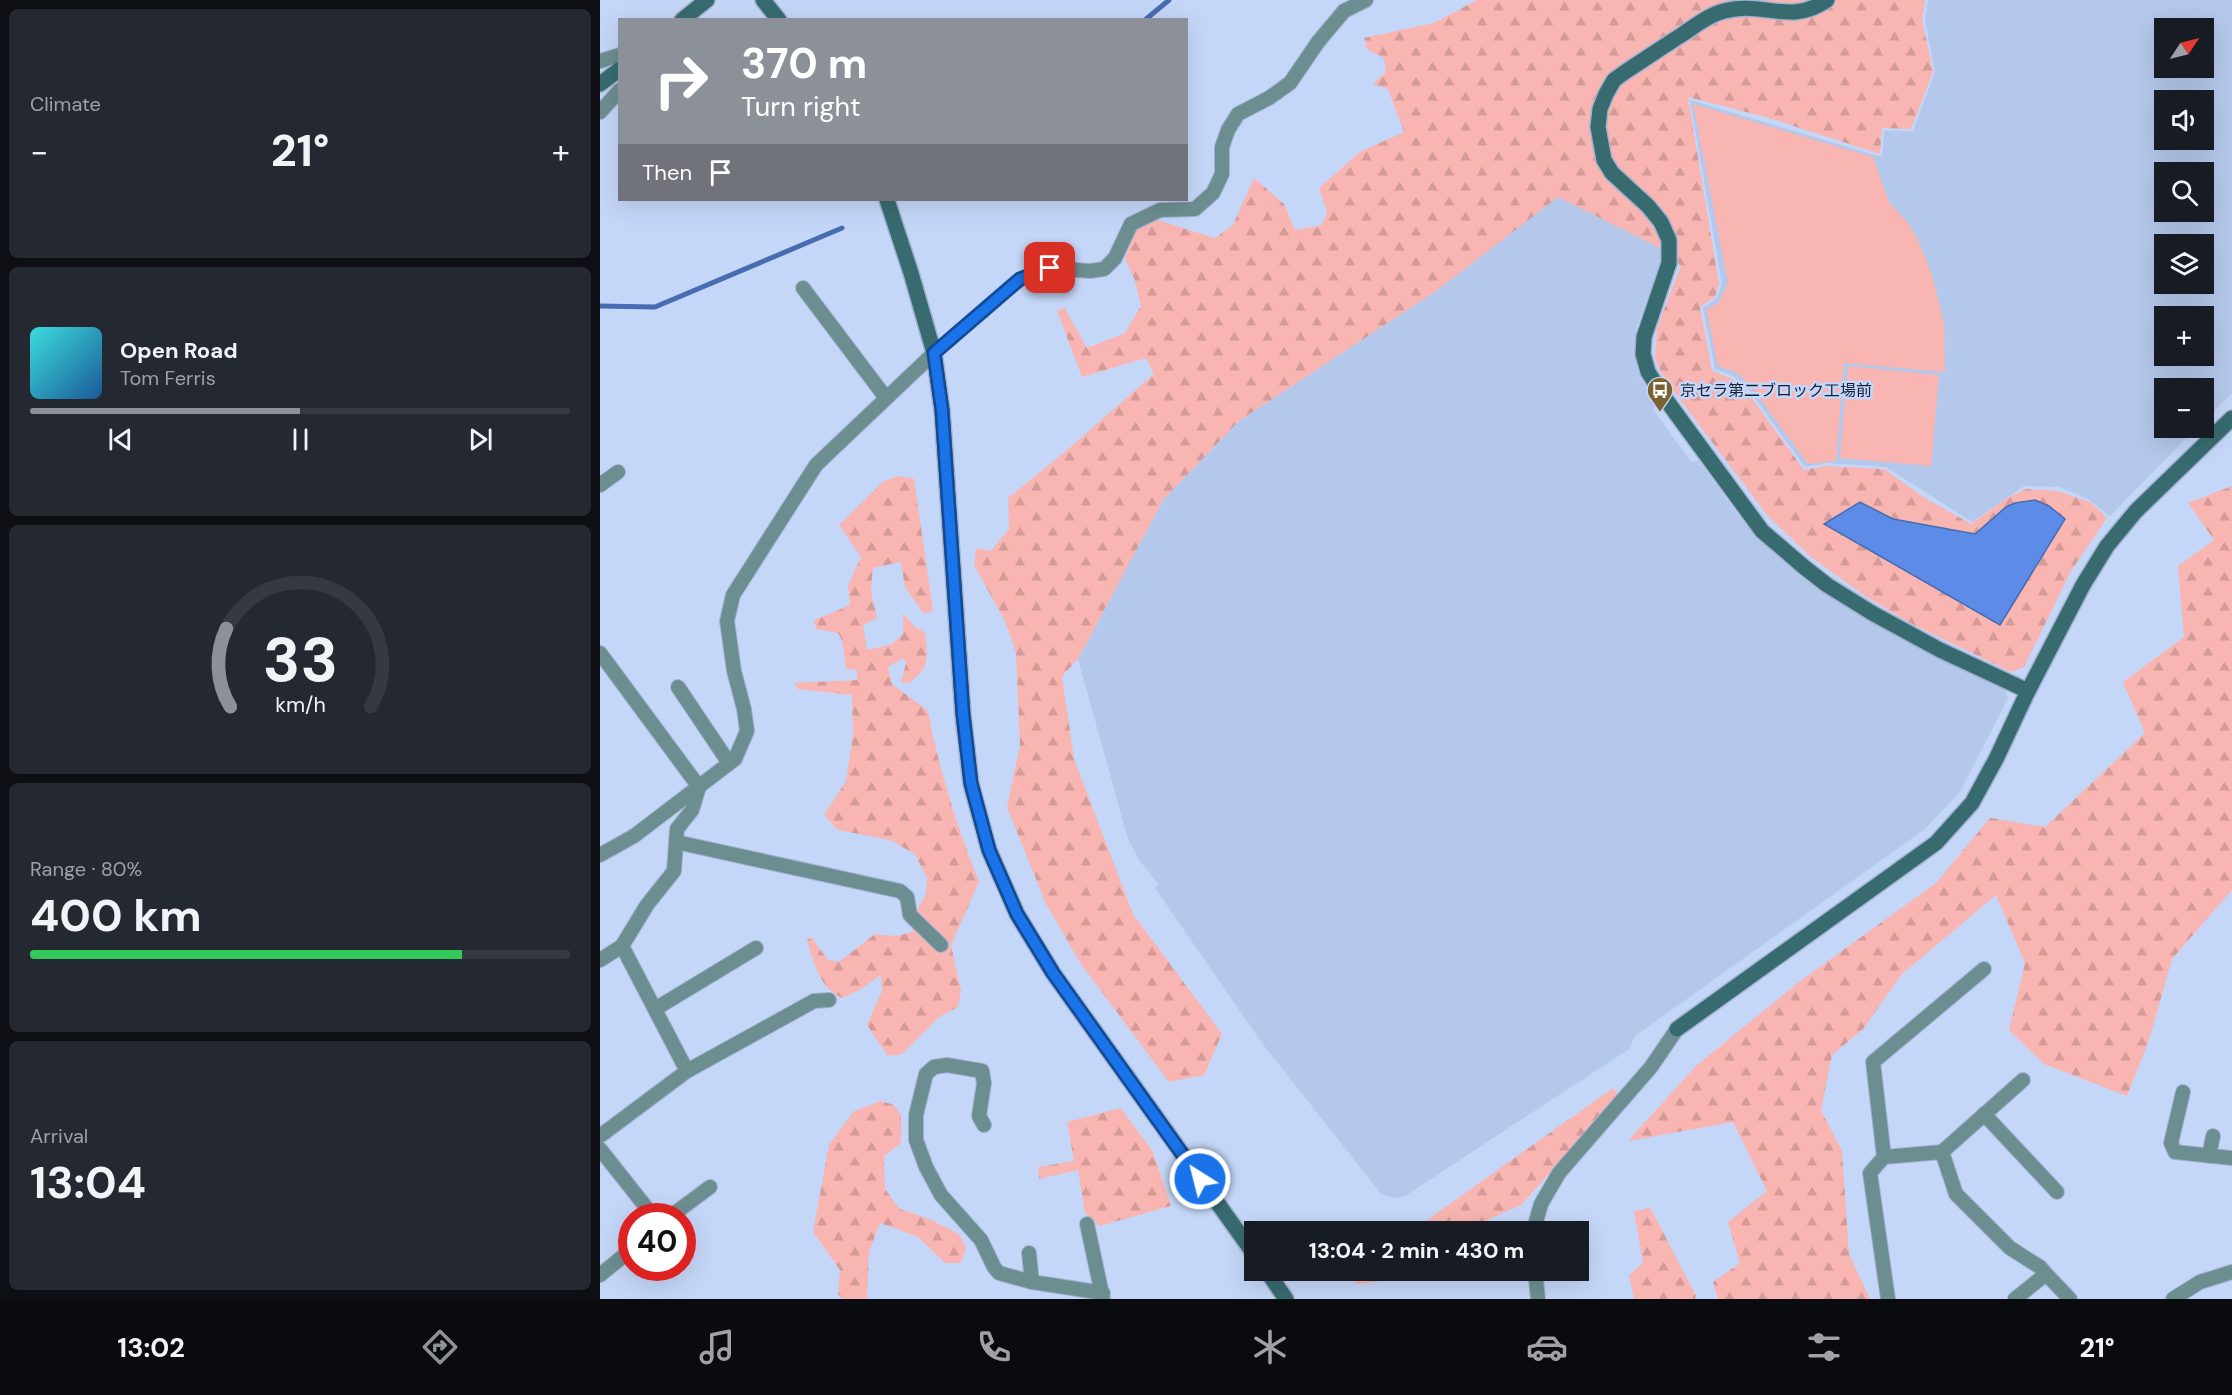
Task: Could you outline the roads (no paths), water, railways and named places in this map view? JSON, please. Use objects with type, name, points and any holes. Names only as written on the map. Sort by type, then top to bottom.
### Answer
[{"type":"street","points":[[684,18],[707,0]]},
{"type":"street","points":[[763,0],[777,18]]},
{"type":"street","points":[[600,855],[634,836],[735,759],[747,731],[734,671],[727,621],[733,595],[816,465],[934,353],[1020,279],[1050,268],[1090,271],[1104,269],[1115,258],[1131,224],[1160,210],[1195,209],[1213,193],[1222,174],[1222,147],[1228,130],[1238,114],[1269,98],[1290,83],[1318,42],[1344,11],[1366,0]]},
{"type":"street","points":[[1827,0],[1801,13],[1735,8],[1711,16],[1619,76],[1606,94],[1600,109],[1598,127],[1604,160],[1612,173],[1648,206],[1661,222],[1669,240],[1669,264],[1644,337],[1643,354],[1648,372],[1762,531],[1827,585],[1872,614],[1940,650],[2028,691]]},
{"type":"street","points":[[600,61],[618,56]]},
{"type":"street","points":[[600,84],[618,70]]},
{"type":"street","points":[[600,112],[618,92]]},
{"type":"street","points":[[887,201],[934,353],[942,410],[963,714],[971,783],[989,850],[1017,914],[1053,973],[1244,1240]]},
{"type":"street","points":[[803,288],[886,399]]},
{"type":"street","points":[[1537,1221],[1542,1204],[1559,1173],[1651,1067],[1677,1029],[1936,843],[1971,803],[1996,759],[2083,585],[2107,546],[2136,511],[2232,418]]},
{"type":"street","points":[[600,485],[618,472]]},
{"type":"street","points":[[600,653],[699,787]]},
{"type":"street","points":[[678,687],[729,763]]},
{"type":"street","points":[[600,960],[622,946],[647,906],[674,871],[677,829],[693,810],[699,787]]},
{"type":"street","points":[[676,842],[900,891],[907,897],[910,915],[941,945]]},
{"type":"street","points":[[622,946],[687,1071]]},
{"type":"street","points":[[655,1009],[756,948]]},
{"type":"street","points":[[1884,1157],[1873,1062],[1984,969]]},
{"type":"street","points":[[600,1136],[687,1071],[814,1001],[829,1000]]},
{"type":"street","points":[[984,1125],[979,1116],[984,1083],[982,1071],[947,1065],[934,1067],[926,1074],[916,1114],[916,1140],[926,1167],[941,1195],[981,1240],[994,1268],[999,1273],[1103,1296],[1087,1224]]},
{"type":"street","points":[[1888,1299],[1870,1173],[1884,1157],[1942,1152],[2023,1080]]},
{"type":"street","points":[[2183,1092],[2171,1143],[2175,1152],[2232,1158]]},
{"type":"street","points":[[1984,1114],[2057,1192]]},
{"type":"street","points":[[2209,1155],[2213,1136]]},
{"type":"street","points":[[600,1149],[643,1203]]},
{"type":"street","points":[[1942,1152],[1956,1194],[2010,1248],[2040,1267],[2070,1299]]},
{"type":"street","points":[[688,1203],[710,1187]]},
{"type":"street","points":[[1029,1253],[1032,1282]]},
{"type":"street","points":[[600,1275],[618,1260]]},
{"type":"street","points":[[2173,1299],[2200,1282],[2232,1272]]},
{"type":"street","points":[[2015,1299],[2046,1274]]},
{"type":"street","points":[[1274,1281],[1286,1299]]},
{"type":"street","points":[[1536,1281],[1538,1299]]},
{"type":"water","points":[[2035,500],[2049,506],[2065,519],[2000,625],[1824,524],[1860,502],[1893,519],[1975,534],[2006,507]]},
{"type":"waterway","points":[[1147,18],[1169,0]]},
{"type":"waterway","points":[[600,306],[655,307],[842,228]]},
{"type":"place","name":"京セラ第二ブロック工場前","points":[[1660,413]]}]
